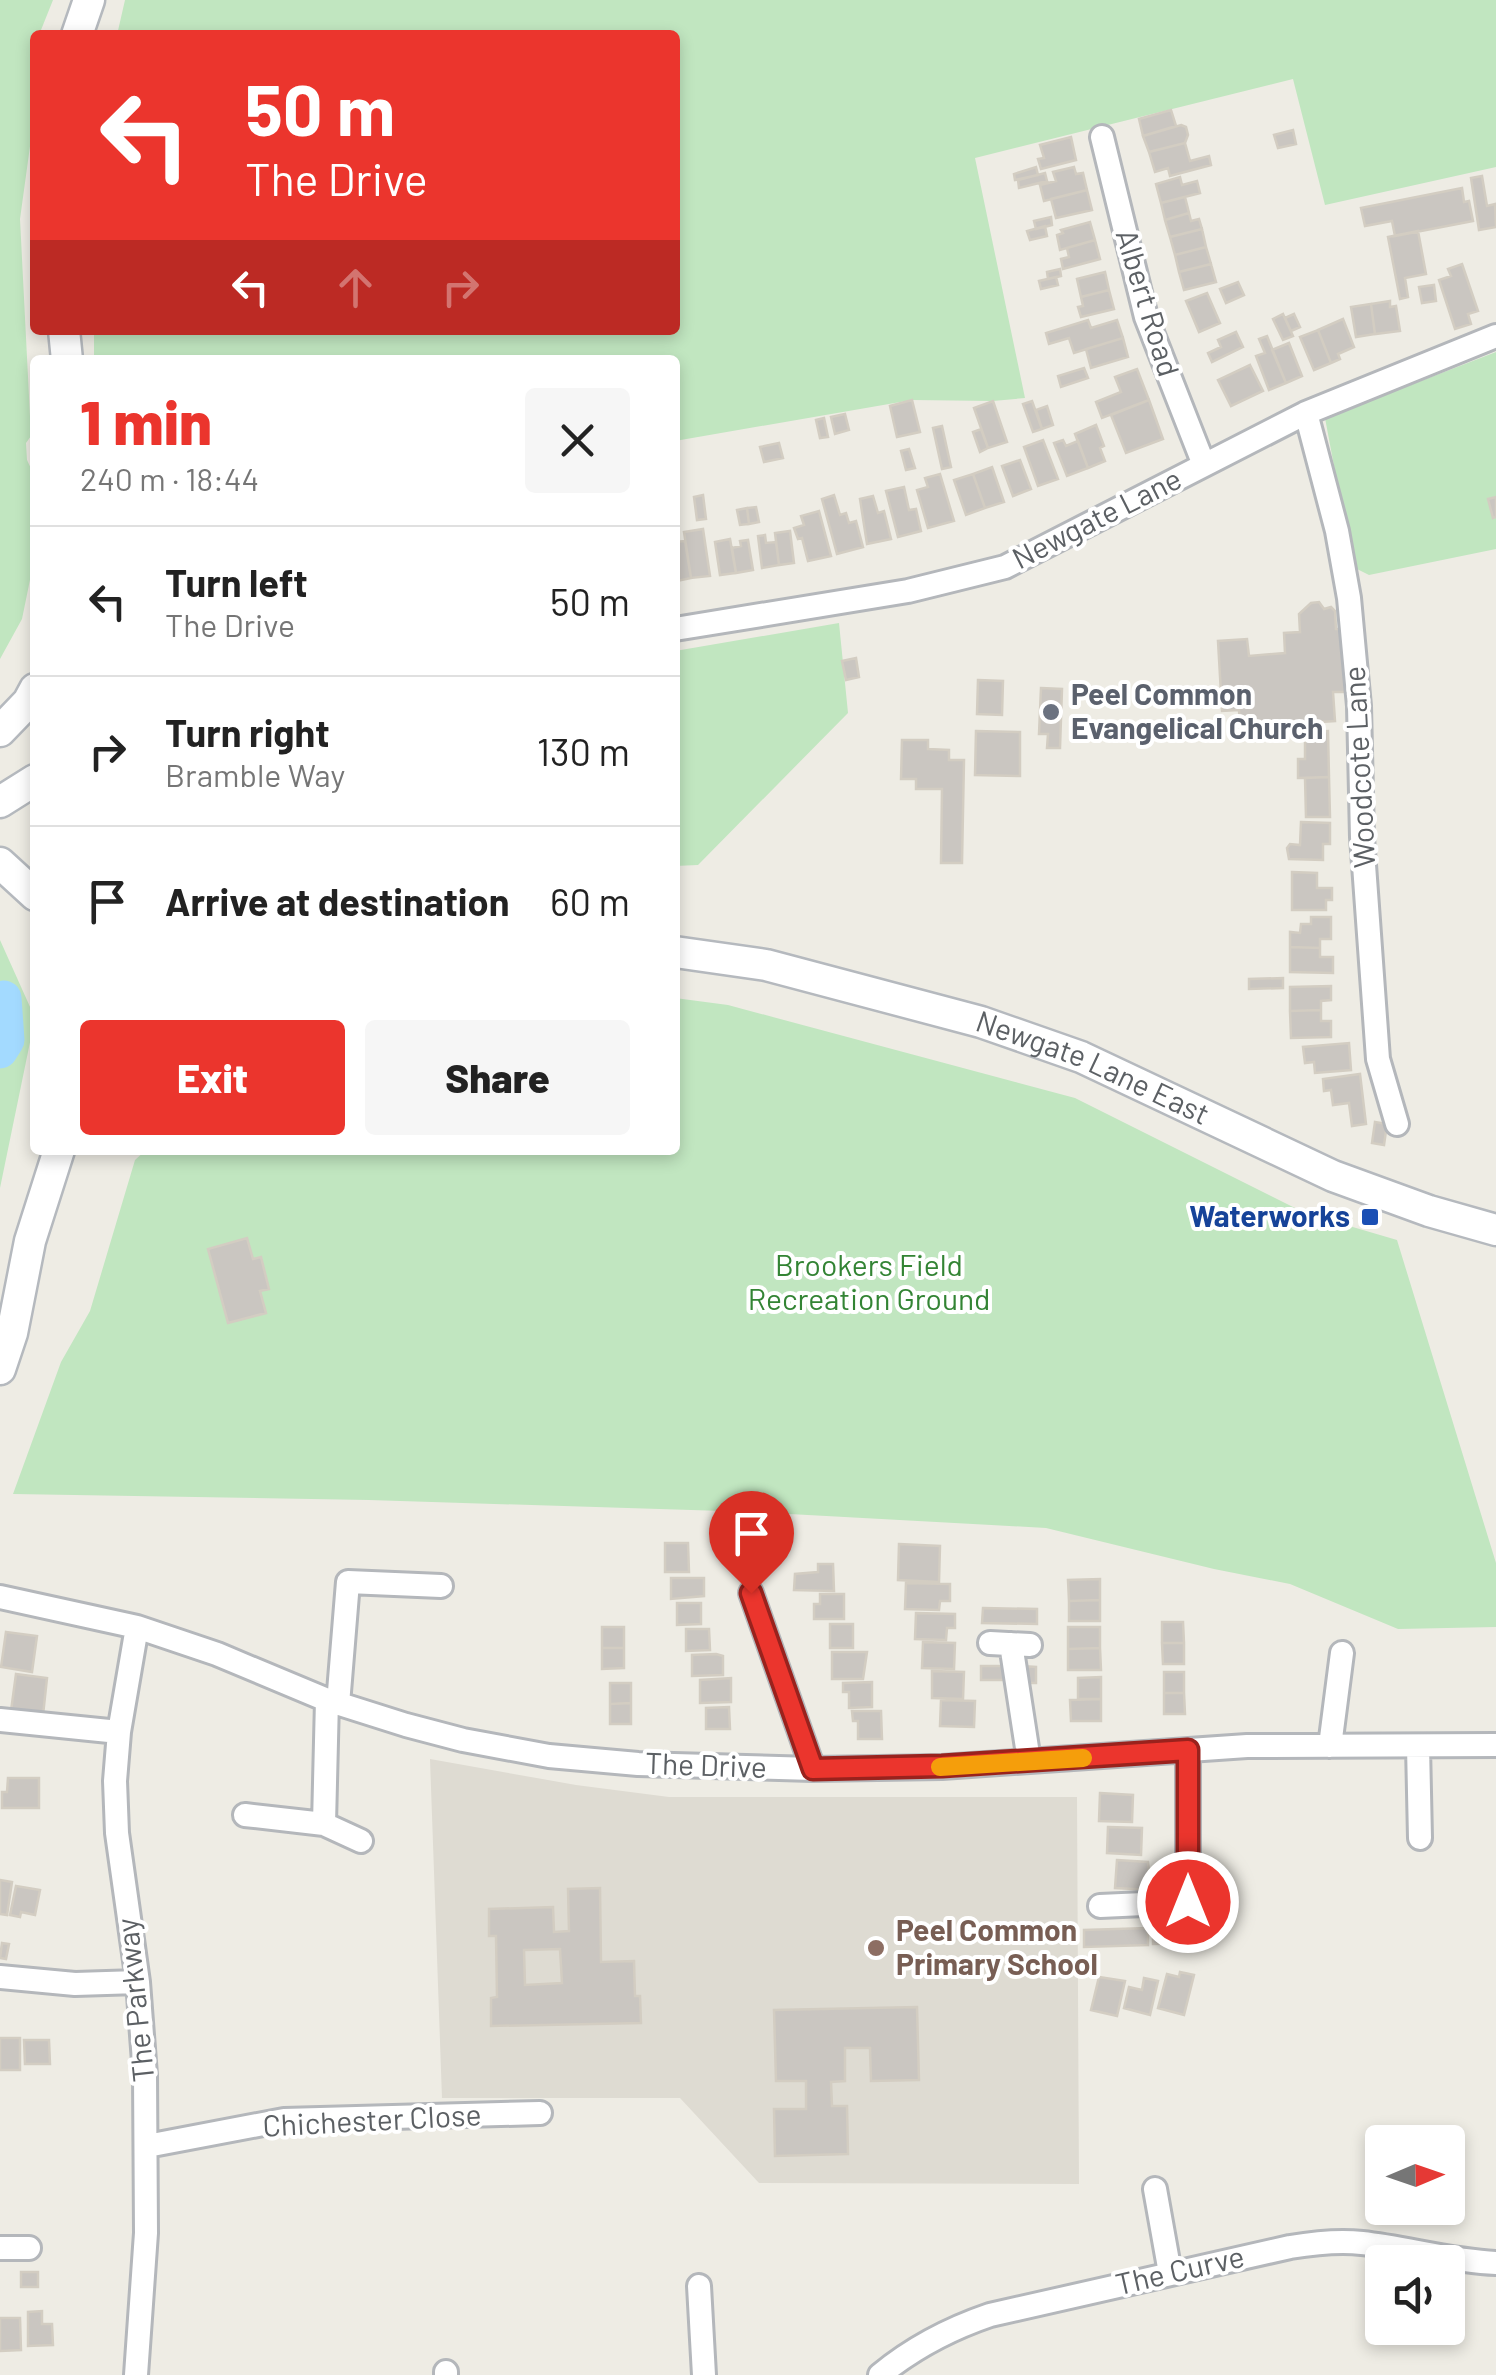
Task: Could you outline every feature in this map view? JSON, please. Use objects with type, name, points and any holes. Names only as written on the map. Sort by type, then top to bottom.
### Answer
[{"type":"main road","points":[[79,30],[88,0]]},
{"type":"main road","points":[[0,731],[30,698]]},
{"type":"main road","points":[[0,802],[30,783]]},
{"type":"main road","points":[[0,863],[30,890]]},
{"type":"main road","name":"Newgate Lane East","points":[[680,953],[766,965],[981,1022],[1081,1056],[1333,1176],[1429,1211],[1496,1230]]},
{"type":"main road","points":[[0,1369],[12,1333],[30,1240],[37,1155]]},
{"type":"main road","points":[[30,1240],[57,1155]]},
{"type":"street","name":"Albert Road","points":[[1102,137],[1146,318],[1204,465]]},
{"type":"street","name":"Newgate Lane","points":[[680,628],[908,591],[1005,567],[1306,413],[1496,336]]},
{"type":"street","name":"Woodcote Lane","points":[[1306,413],[1337,531],[1349,598],[1359,706],[1362,837],[1378,1059],[1397,1124]]},
{"type":"street","points":[[324,1824],[333,1702],[348,1582],[440,1586]]},
{"type":"street","points":[[751,1593],[813,1769]]},
{"type":"street","name":"The Drive","points":[[0,1597],[137,1627],[217,1654],[333,1702],[463,1740],[549,1756],[638,1764],[813,1769],[1188,1750],[1496,1746]]},
{"type":"street","name":"The Parkway","points":[[136,2375],[144,2297],[147,2146],[138,1982],[117,1833],[115,1781],[137,1627]]},
{"type":"street","points":[[1010,1644],[1028,1761]]},
{"type":"street","points":[[1330,1746],[1342,1653]]},
{"type":"street","points":[[0,1720],[119,1732]]},
{"type":"street","points":[[1418,1746],[1420,1838]]},
{"type":"street","points":[[1100,1906],[1188,1902],[1188,1750]]},
{"type":"street","points":[[245,1815],[324,1824],[361,1841]]},
{"type":"street","points":[[0,1977],[75,1984],[138,1982]]},
{"type":"street","name":"Chichester Close","points":[[147,2146],[284,2120],[540,2113]]},
{"type":"street","points":[[1155,2189],[1170,2274]]},
{"type":"street","name":"The Curve","points":[[880,2375],[907,2353],[952,2328],[990,2315],[1290,2246],[1360,2242],[1434,2257],[1496,2262]]},
{"type":"street","points":[[0,2248],[29,2248]]},
{"type":"street","points":[[698,2286],[704,2375]]},
{"type":"shaded area","name":"Peel Common Primary School","points":[[430,1759],[669,1797],[1077,1797],[1079,2184],[759,2183],[680,2098],[442,2098]]},
{"type":"green space","points":[[0,0],[53,0],[41,30],[30,30],[30,146],[20,219],[30,416],[30,437],[26,443],[30,466],[30,580],[22,619],[0,659]]},
{"type":"green space","points":[[125,0],[1496,0],[1496,167],[1325,205],[1293,79],[975,158],[1025,398],[912,400],[680,440],[680,355],[94,355],[94,335],[680,335],[680,30],[118,30]]},
{"type":"green space","points":[[1496,352],[1496,549],[1369,575],[1353,567],[1325,418]]},
{"type":"green space","points":[[839,623],[848,713],[698,865],[680,866],[680,650]]},
{"type":"green space","points":[[0,940],[30,1007],[30,1042],[0,1188]]},
{"type":"green space","name":"Brookers Field Recreation Ground","points":[[680,999],[728,1005],[1075,1098],[1305,1213],[1397,1240],[1496,1563],[1496,1627],[1398,1629],[1290,1584],[1046,1528],[755,1512],[13,1494],[61,1362],[90,1311],[135,1160],[140,1155],[680,1155]]},
{"type":"building","points":[[1171,110],[1176,126],[1143,136],[1139,119]]},
{"type":"building","points":[[1181,125],[1188,135],[1185,143],[1149,152],[1143,136]]},
{"type":"building","points":[[1293,130],[1296,144],[1278,148],[1274,135]]},
{"type":"building","points":[[1071,137],[1076,160],[1041,169],[1038,159],[1044,158],[1040,145]]},
{"type":"building","points":[[1185,143],[1190,161],[1209,156],[1211,165],[1170,176],[1168,168],[1155,172],[1149,152]]},
{"type":"building","points":[[1036,167],[1038,175],[1015,180],[1014,174]]},
{"type":"building","points":[[1074,167],[1076,174],[1083,173],[1087,190],[1044,201],[1040,185],[1056,181],[1053,172]]},
{"type":"building","points":[[1045,173],[1047,181],[1019,188],[1018,180]]},
{"type":"building","points":[[1482,176],[1487,206],[1495,204],[1496,227],[1479,230],[1471,178]]},
{"type":"building","points":[[1180,177],[1182,185],[1197,181],[1200,193],[1161,203],[1156,184]]},
{"type":"building","points":[[1462,188],[1473,221],[1395,236],[1392,221],[1365,226],[1361,208]]},
{"type":"building","points":[[1087,190],[1092,210],[1056,218],[1051,199]]},
{"type":"building","points":[[1185,197],[1189,213],[1165,220],[1161,203]]},
{"type":"building","points":[[1189,213],[1191,221],[1199,219],[1202,229],[1170,237],[1165,220]]},
{"type":"building","points":[[1051,217],[1052,225],[1036,229],[1034,221]]},
{"type":"building","points":[[1090,222],[1095,240],[1060,250],[1057,235],[1063,233],[1061,230]]},
{"type":"building","points":[[1045,226],[1047,236],[1030,240],[1027,231]]},
{"type":"building","points":[[1202,229],[1206,247],[1175,255],[1170,237]]},
{"type":"building","points":[[1418,231],[1426,274],[1405,278],[1408,297],[1400,299],[1388,237]]},
{"type":"building","points":[[1095,240],[1100,259],[1063,269],[1061,259],[1069,257],[1067,248]]},
{"type":"building","points":[[1206,247],[1211,264],[1179,272],[1175,255]]},
{"type":"building","points":[[1211,264],[1216,282],[1184,290],[1179,272]]},
{"type":"building","points":[[1462,264],[1478,311],[1468,314],[1471,324],[1455,329],[1439,280],[1451,276],[1448,269]]},
{"type":"building","points":[[1060,269],[1061,276],[1048,279],[1047,272]]},
{"type":"building","points":[[1105,272],[1109,290],[1081,297],[1077,279]]},
{"type":"building","points":[[1056,277],[1058,285],[1041,289],[1039,281]]},
{"type":"building","points":[[1238,282],[1244,295],[1226,303],[1220,289]]},
{"type":"building","points":[[1434,285],[1436,301],[1422,303],[1419,287]]},
{"type":"building","points":[[1109,290],[1114,309],[1081,317],[1081,297]]},
{"type":"building","points":[[1207,293],[1220,323],[1199,332],[1186,301]]},
{"type":"building","points":[[1390,301],[1390,307],[1396,306],[1400,331],[1375,334],[1371,304]]},
{"type":"building","points":[[1371,304],[1375,334],[1356,337],[1351,307]]},
{"type":"building","points":[[1283,314],[1293,336],[1283,340],[1273,319]]},
{"type":"building","points":[[1294,314],[1300,327],[1291,331],[1285,318]]},
{"type":"building","points":[[1343,319],[1354,347],[1338,354],[1340,359],[1331,363],[1318,330]]},
{"type":"building","points":[[1088,320],[1091,328],[1117,320],[1123,338],[1074,353],[1069,338],[1049,344],[1046,333]]},
{"type":"building","points":[[1318,330],[1331,363],[1314,370],[1300,337]]},
{"type":"building","points":[[1236,332],[1243,347],[1212,362],[1208,353],[1221,347],[1218,340]]},
{"type":"building","points":[[1267,336],[1286,383],[1269,390],[1256,356],[1265,353],[1259,339]]},
{"type":"building","points":[[1123,338],[1128,357],[1091,368],[1086,349]]},
{"type":"building","points":[[1289,343],[1302,376],[1286,383],[1272,350]]},
{"type":"building","points":[[1250,365],[1263,391],[1231,406],[1218,380]]},
{"type":"building","points":[[1084,368],[1088,378],[1061,387],[1058,376]]},
{"type":"building","points":[[1137,369],[1149,400],[1102,418],[1096,402],[1121,392],[1115,377]]},
{"type":"building","points":[[912,400],[920,432],[897,437],[890,406]]},
{"type":"building","points":[[1149,400],[1163,439],[1126,453],[1111,415]]},
{"type":"building","points":[[993,401],[1007,442],[988,448],[974,408]]},
{"type":"building","points":[[1032,401],[1042,429],[1033,432],[1023,404]]},
{"type":"building","points":[[1047,406],[1053,425],[1042,429],[1036,410]]},
{"type":"building","points":[[845,414],[849,430],[835,434],[831,417]]},
{"type":"building","points":[[824,418],[828,437],[820,438],[816,420]]},
{"type":"building","points":[[1096,425],[1105,461],[1088,468],[1075,434]]},
{"type":"building","points":[[942,426],[951,467],[942,469],[933,428]]},
{"type":"building","points":[[981,429],[988,448],[980,452],[973,432]]},
{"type":"building","points":[[1043,440],[1058,479],[1038,486],[1024,447]]},
{"type":"building","points":[[1063,440],[1066,446],[1078,441],[1088,468],[1067,476],[1054,443]]},
{"type":"building","points":[[779,443],[783,458],[764,462],[760,447]]},
{"type":"building","points":[[909,449],[915,468],[906,470],[901,451]]},
{"type":"building","points":[[1020,460],[1031,489],[1013,496],[1002,466]]},
{"type":"building","points":[[992,467],[1004,502],[985,508],[973,474]]},
{"type":"building","points":[[940,474],[954,521],[928,528],[917,490],[928,487],[925,478]]},
{"type":"building","points":[[973,474],[985,508],[966,515],[954,480]]},
{"type":"building","points":[[904,487],[909,510],[916,509],[921,531],[898,537],[886,491]]},
{"type":"building","points":[[703,495],[706,519],[697,520],[694,497]]},
{"type":"building","points":[[834,495],[840,515],[846,513],[849,523],[856,521],[863,547],[837,554],[822,499]]},
{"type":"building","points":[[873,496],[878,513],[884,511],[891,539],[867,544],[860,499]]},
{"type":"building","points":[[1496,497],[1496,517],[1493,518],[1488,499]]},
{"type":"building","points":[[756,507],[759,522],[749,524],[747,508]]},
{"type":"building","points":[[747,508],[749,524],[740,525],[737,510]]},
{"type":"building","points":[[819,511],[831,556],[808,561],[802,538],[798,539],[794,528],[804,525],[801,516]]},
{"type":"building","points":[[703,529],[710,576],[691,578],[684,532]]},
{"type":"building","points":[[790,531],[794,563],[779,565],[775,533]]},
{"type":"building","points":[[765,535],[766,543],[776,542],[779,565],[762,568],[758,536]]},
{"type":"building","points":[[730,539],[736,573],[720,575],[715,542]]},
{"type":"building","points":[[748,540],[753,570],[736,573],[732,548]]},
{"type":"building","points":[[685,541],[691,578],[680,580],[680,542]]},
{"type":"building","points":[[1319,602],[1324,609],[1331,607],[1335,611],[1336,629],[1340,629],[1345,692],[1333,692],[1335,721],[1240,727],[1239,710],[1222,711],[1218,641],[1247,639],[1249,656],[1285,653],[1284,633],[1300,632],[1299,614],[1311,603]]},
{"type":"building","points":[[856,658],[859,677],[846,680],[842,661]]},
{"type":"building","points":[[978,680],[1003,681],[1002,715],[977,714]]},
{"type":"building","name":"Peel Common Evangelical Church","points":[[1041,688],[1062,689],[1060,748],[1047,748],[1048,734],[1039,734]]},
{"type":"building","points":[[976,731],[1020,732],[1020,776],[975,775]]},
{"type":"building","points":[[1328,731],[1329,777],[1298,778],[1298,759],[1305,759],[1305,732]]},
{"type":"building","points":[[902,740],[928,740],[928,749],[949,750],[949,760],[964,760],[962,863],[941,863],[942,789],[916,789],[916,779],[901,779]]},
{"type":"building","points":[[1329,777],[1330,817],[1306,817],[1305,778]]},
{"type":"building","points":[[1301,822],[1330,823],[1330,844],[1323,844],[1323,860],[1289,859],[1290,844],[1300,845]]},
{"type":"building","points":[[1292,872],[1317,873],[1317,888],[1332,888],[1332,900],[1326,900],[1326,910],[1292,910]]},
{"type":"building","points":[[1311,917],[1331,917],[1331,939],[1320,939],[1320,948],[1290,947],[1290,932],[1300,933],[1301,924],[1311,924]]},
{"type":"building","points":[[1290,947],[1320,948],[1320,957],[1333,957],[1333,973],[1290,972]]},
{"type":"building","points":[[1283,978],[1283,988],[1249,989],[1249,979]]},
{"type":"building","points":[[1331,986],[1331,1000],[1321,1001],[1321,1010],[1290,1011],[1290,987]]},
{"type":"building","points":[[1321,1010],[1321,1021],[1331,1021],[1331,1037],[1291,1038],[1290,1011]]},
{"type":"building","points":[[1349,1043],[1351,1070],[1315,1073],[1314,1062],[1305,1063],[1303,1047]]},
{"type":"building","points":[[1360,1074],[1366,1124],[1352,1126],[1349,1103],[1333,1105],[1331,1090],[1324,1091],[1323,1079]]},
{"type":"building","points":[[1375,1122],[1387,1124],[1384,1145],[1372,1143]]},
{"type":"building","points":[[247,1238],[253,1259],[261,1257],[269,1289],[260,1291],[266,1313],[228,1323],[208,1249]]},
{"type":"building","points":[[665,1543],[688,1543],[689,1572],[665,1572]]},
{"type":"building","points":[[899,1544],[940,1546],[939,1582],[898,1580]]},
{"type":"building","points":[[818,1564],[833,1564],[834,1591],[794,1590],[795,1574],[818,1572]]},
{"type":"building","points":[[671,1578],[704,1578],[704,1596],[671,1599]]},
{"type":"building","points":[[1100,1579],[1100,1600],[1069,1601],[1068,1580]]},
{"type":"building","points":[[906,1583],[950,1584],[950,1601],[940,1601],[939,1610],[905,1609]]},
{"type":"building","points":[[820,1594],[844,1594],[844,1619],[814,1619],[814,1604],[820,1604]]},
{"type":"building","points":[[1100,1600],[1100,1621],[1069,1621],[1069,1601]]},
{"type":"building","points":[[677,1603],[701,1603],[701,1624],[677,1625]]},
{"type":"building","points":[[983,1608],[1037,1609],[1037,1624],[982,1623]]},
{"type":"building","points":[[916,1613],[955,1614],[955,1628],[947,1628],[946,1640],[915,1639]]},
{"type":"building","points":[[1162,1622],[1183,1622],[1184,1643],[1162,1643]]},
{"type":"building","points":[[830,1624],[853,1624],[853,1648],[830,1648]]},
{"type":"building","points":[[602,1627],[624,1627],[624,1648],[602,1648]]},
{"type":"building","points":[[1068,1627],[1100,1627],[1100,1648],[1068,1649]]},
{"type":"building","points":[[686,1629],[709,1629],[710,1650],[686,1651]]},
{"type":"building","points":[[6,1632],[37,1636],[32,1672],[1,1667]]},
{"type":"building","points":[[923,1642],[955,1643],[954,1669],[922,1668]]},
{"type":"building","points":[[1162,1643],[1184,1643],[1184,1664],[1163,1664]]},
{"type":"building","points":[[602,1648],[624,1648],[624,1668],[602,1669]]},
{"type":"building","points":[[1100,1648],[1101,1670],[1068,1670],[1068,1649]]},
{"type":"building","points":[[832,1652],[867,1652],[863,1679],[832,1679]]},
{"type":"building","points":[[692,1655],[723,1656],[723,1675],[692,1676]]},
{"type":"building","points":[[981,1666],[1006,1666],[1005,1680],[981,1680]]},
{"type":"building","points":[[1021,1666],[1036,1667],[1036,1683],[1021,1683]]},
{"type":"building","points":[[932,1671],[964,1672],[963,1699],[932,1698]]},
{"type":"building","points":[[1164,1672],[1184,1672],[1184,1693],[1164,1693]]},
{"type":"building","points":[[16,1674],[47,1678],[43,1715],[11,1711]]},
{"type":"building","points":[[1101,1677],[1101,1699],[1078,1699],[1078,1678]]},
{"type":"building","points":[[731,1678],[731,1702],[700,1703],[700,1680]]},
{"type":"building","points":[[872,1682],[872,1707],[849,1708],[849,1692],[843,1692],[843,1683]]},
{"type":"building","points":[[610,1683],[631,1683],[631,1703],[610,1704]]},
{"type":"building","points":[[1164,1693],[1184,1693],[1185,1714],[1164,1714]]},
{"type":"building","points":[[1101,1699],[1101,1721],[1071,1721],[1070,1700]]},
{"type":"building","points":[[941,1700],[975,1701],[974,1727],[940,1726]]},
{"type":"building","points":[[631,1703],[631,1724],[610,1724],[610,1704]]},
{"type":"building","points":[[729,1707],[730,1729],[706,1729],[706,1708]]},
{"type":"building","points":[[852,1711],[881,1711],[882,1739],[858,1739],[858,1721],[853,1721]]},
{"type":"building","points":[[8,1778],[39,1778],[39,1808],[2,1808],[2,1792],[7,1792]]},
{"type":"building","points":[[1100,1793],[1133,1795],[1132,1822],[1099,1821]]},
{"type":"building","points":[[1108,1827],[1142,1828],[1141,1855],[1107,1853]]},
{"type":"building","points":[[1117,1860],[1148,1862],[1151,1890],[1115,1888]]},
{"type":"building","points":[[0,1880],[12,1882],[7,1915],[0,1914]]},
{"type":"building","points":[[16,1886],[40,1890],[35,1915],[10,1915]]},
{"type":"building","points":[[600,1888],[601,1962],[634,1961],[641,2023],[491,2026],[491,1998],[497,1997],[496,1936],[489,1936],[489,1909],[553,1907],[554,1932],[569,1931],[568,1889]],"holes":[[[560,1949],[562,1983],[525,1985],[524,1950]]]},
{"type":"building","points":[[1207,1926],[1208,1943],[1153,1944],[1153,1928]]},
{"type":"building","points":[[1148,1928],[1148,1945],[1084,1947],[1084,1930]]},
{"type":"building","points":[[2,1943],[9,1944],[6,1959],[0,1958]]},
{"type":"building","points":[[1180,1972],[1194,1975],[1184,2015],[1158,2008],[1167,1974],[1179,1977]]},
{"type":"building","points":[[1099,1977],[1125,1981],[1117,2016],[1091,2010]]},
{"type":"building","points":[[1144,1978],[1158,1981],[1150,2015],[1124,2008],[1129,1987],[1142,1990]]},
{"type":"building","points":[[917,2007],[919,2080],[871,2081],[870,2048],[845,2048],[845,2081],[831,2082],[832,2106],[847,2106],[848,2154],[775,2156],[774,2109],[806,2109],[806,2081],[776,2081],[774,2010]]},
{"type":"building","points":[[0,2038],[20,2038],[20,2070],[0,2070]]},
{"type":"building","points":[[24,2040],[49,2040],[50,2064],[25,2064]]},
{"type":"building","points":[[21,2272],[38,2272],[38,2287],[21,2287]]},
{"type":"building","points":[[42,2311],[42,2324],[52,2324],[53,2345],[28,2346],[28,2312]]},
{"type":"building","points":[[0,2318],[20,2318],[21,2350],[0,2351]]},
{"type":"waterway","points":[[0,1051],[7,1040],[4,998]]},
{"type":"slow traffic","points":[[940,1767],[1083,1758]]},
{"type":"place","name":"Peel Common Evangelical Church","points":[[1051,712]]},
{"type":"place","name":"Waterworks","points":[[1370,1217]]},
{"type":"place","name":"Peel Common Primary School","points":[[876,1948]]},
{"type":"route","points":[[751,1593],[813,1769],[942,1766],[1188,1750],[1188,1902]]}]
